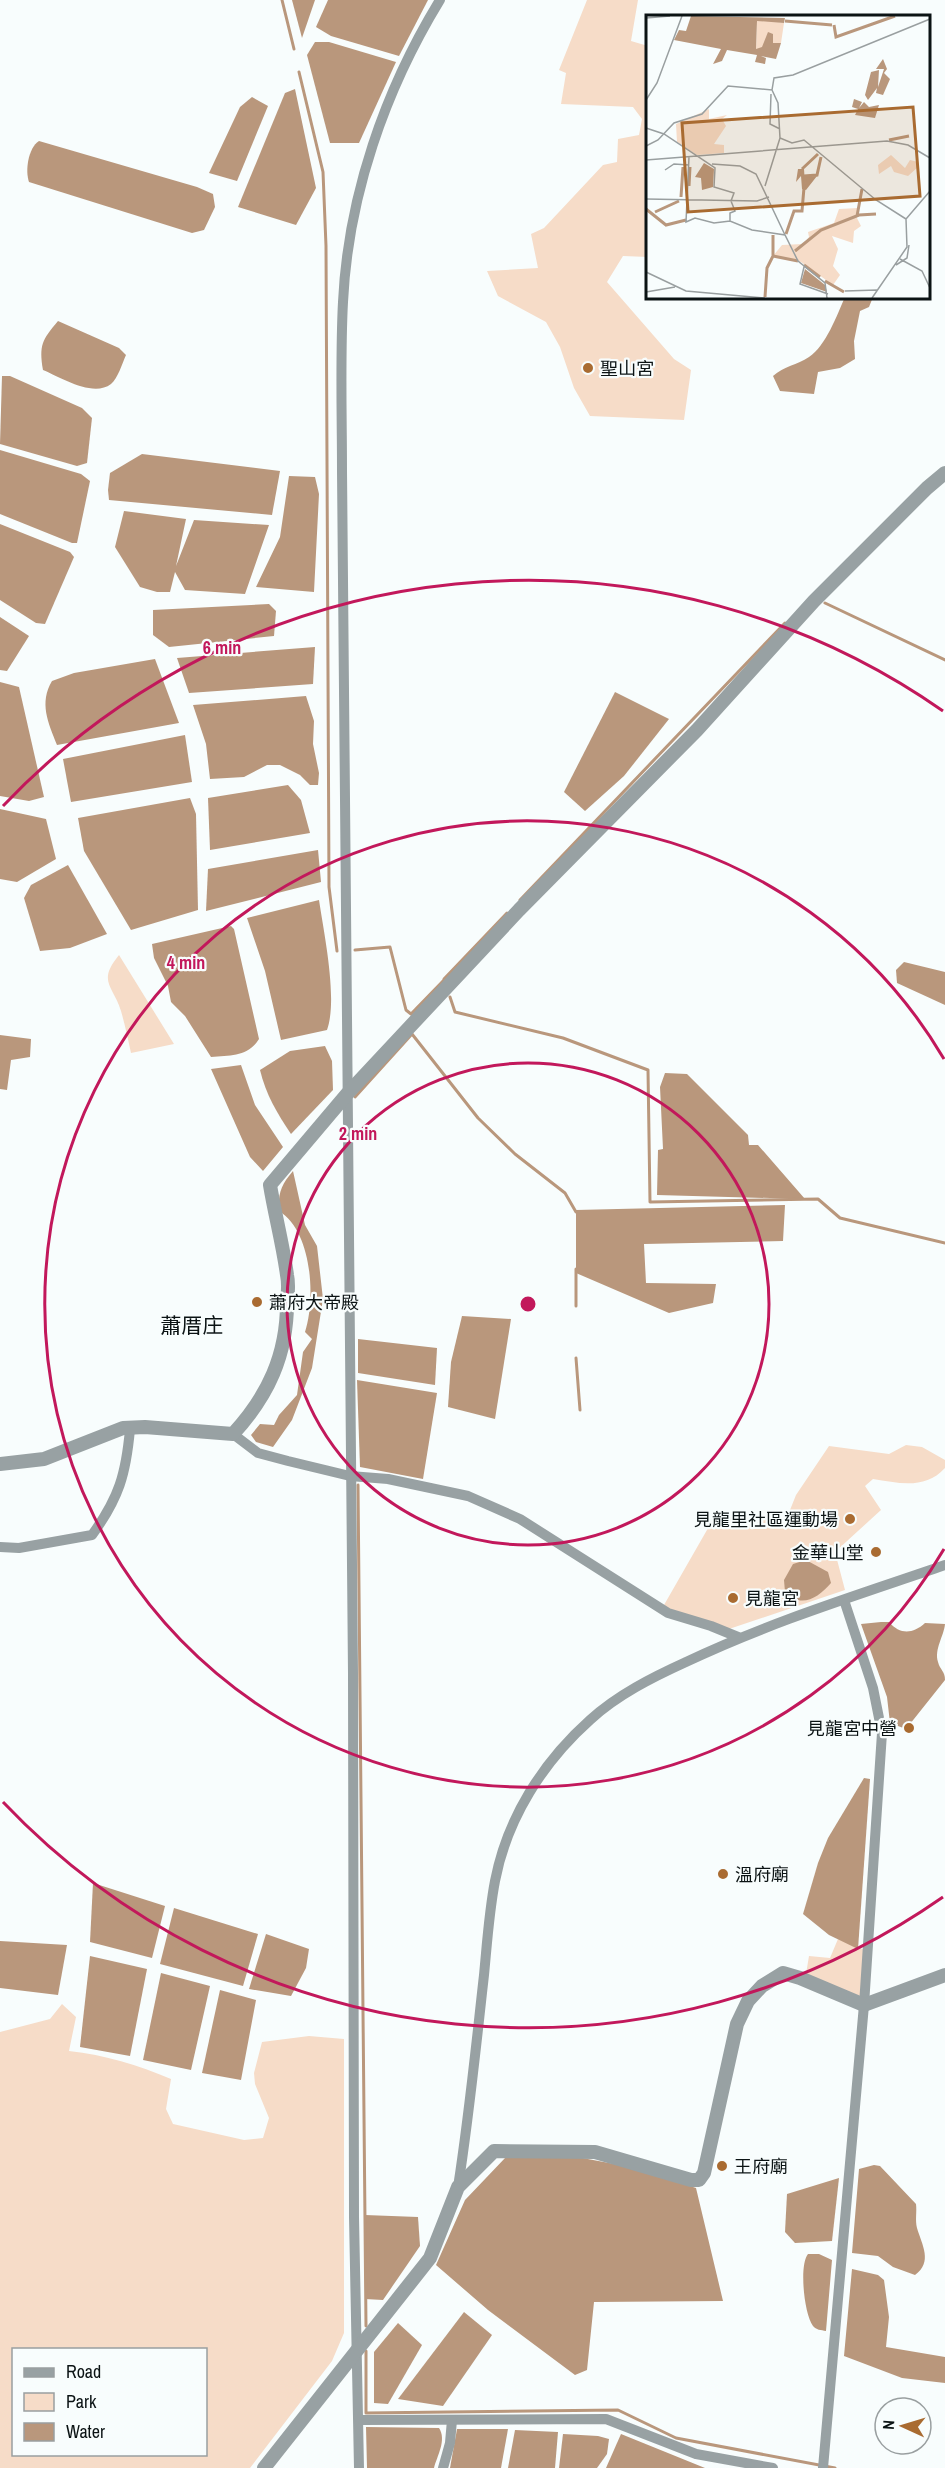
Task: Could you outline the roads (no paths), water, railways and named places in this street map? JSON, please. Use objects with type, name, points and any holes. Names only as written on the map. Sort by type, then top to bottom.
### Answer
[{"type":"street","points":[[359,2468],[356,2350],[342,471],[343,300],[358,194],[374,141],[397,83],[424,26],[440,0]]},
{"type":"street","points":[[233,1434],[249,1416],[269,1385],[282,1355],[287,1320],[288,1277],[270,1185],[347,1094],[519,910],[697,730],[814,601],[927,488],[945,473]]},
{"type":"street","points":[[0,1464],[44,1459],[123,1428],[145,1427],[233,1434],[258,1453],[350,1476],[388,1479],[468,1496],[520,1519],[668,1613],[738,1637]]},
{"type":"street","points":[[0,1547],[19,1548],[92,1535],[105,1517],[119,1489],[127,1464],[130,1429]]},
{"type":"street","points":[[264,2468],[430,2258],[458,2187],[466,2138],[495,1881],[510,1832],[530,1790],[557,1753],[591,1719],[620,1698],[662,1673],[738,1637],[945,1565]]},
{"type":"street","points":[[823,2468],[864,2005],[882,1733],[873,1688],[844,1600]]},
{"type":"street","points":[[458,2187],[494,2151],[596,2152],[691,2180],[699,2180],[704,2173],[737,2024],[748,2001],[762,1986],[783,1973],[864,2005],[945,1975]]},
{"type":"street","points":[[358,2420],[606,2419],[696,2454],[773,2468]]},
{"type":"street","points":[[443,2468],[450,2443],[452,2420]]},
{"type":"water","points":[[292,0],[315,0],[302,38]]},
{"type":"water","points":[[328,0],[428,0],[399,56],[331,36],[316,27]]},
{"type":"water","points":[[315,42],[329,42],[396,62],[359,143],[330,143],[307,55]]},
{"type":"water","points":[[295,89],[316,188],[296,225],[238,207],[285,93]]},
{"type":"water","points":[[252,97],[268,106],[237,181],[209,173],[240,107]]},
{"type":"water","points":[[39,141],[197,187],[213,194],[215,207],[204,230],[192,233],[29,182],[28,160],[32,149]]},
{"type":"water","points":[[845,298],[873,298],[869,307],[860,311],[854,341],[855,359],[840,368],[818,372],[814,394],[780,391],[773,376],[809,357],[821,346]]},
{"type":"water","points":[[58,321],[119,348],[126,355],[118,375],[111,384],[104,388],[86,388],[43,370],[41,354],[43,343]]},
{"type":"water","points":[[2,376],[10,376],[82,408],[92,418],[87,463],[77,466],[0,444]]},
{"type":"water","points":[[0,450],[81,474],[90,481],[77,543],[0,514]]},
{"type":"water","points":[[142,454],[280,471],[272,515],[109,500],[110,473]]},
{"type":"water","points":[[289,476],[315,477],[319,494],[314,592],[256,587],[280,537]]},
{"type":"water","points":[[124,511],[186,519],[176,566],[194,520],[269,525],[245,594],[185,590],[175,572],[170,592],[157,592],[140,587],[115,547]]},
{"type":"water","points":[[0,524],[70,552],[74,557],[45,624],[36,623],[0,600]]},
{"type":"water","points":[[269,604],[276,611],[274,636],[169,647],[153,635],[153,610]]},
{"type":"water","points":[[0,617],[29,636],[7,671],[0,670]]},
{"type":"water","points":[[315,647],[313,684],[189,693],[177,658]]},
{"type":"water","points":[[155,659],[179,723],[57,745],[45,705],[52,681],[74,673]]},
{"type":"water","points":[[0,682],[19,687],[44,797],[29,801],[0,796]]},
{"type":"water","points":[[615,692],[669,719],[624,776],[585,811],[564,792]]},
{"type":"water","points":[[306,696],[314,721],[313,744],[319,773],[318,785],[310,785],[300,775],[280,765],[267,765],[244,777],[210,779],[206,744],[193,705]]},
{"type":"water","points":[[185,735],[192,782],[71,802],[63,759]]},
{"type":"water","points":[[288,785],[301,800],[310,833],[210,850],[208,798]]},
{"type":"water","points":[[190,798],[196,814],[198,910],[131,930],[84,851],[78,818]]},
{"type":"water","points":[[0,809],[46,819],[56,859],[17,882],[0,879]]},
{"type":"water","points":[[318,850],[321,882],[206,911],[208,869]]},
{"type":"water","points":[[68,865],[107,934],[70,948],[40,951],[24,898],[31,885]]},
{"type":"water","points":[[319,900],[331,984],[330,1017],[327,1030],[281,1040],[265,971],[247,918]]},
{"type":"water","points":[[231,926],[234,929],[259,1039],[255,1045],[244,1052],[211,1057],[185,1016],[171,1002],[168,986],[154,958],[152,944]]},
{"type":"water","points":[[904,962],[945,972],[945,1005],[897,983],[896,970]]},
{"type":"water","points":[[0,1035],[31,1039],[30,1057],[11,1060],[7,1090],[0,1089]]},
{"type":"water","points":[[325,1046],[332,1061],[333,1090],[291,1134],[272,1104],[260,1070],[290,1051]]},
{"type":"water","points":[[241,1065],[255,1105],[283,1147],[263,1171],[250,1157],[211,1069]]},
{"type":"water","points":[[665,1073],[687,1074],[748,1135],[749,1145],[758,1145],[805,1199],[657,1195],[658,1150],[663,1149],[660,1087]]},
{"type":"water","points":[[293,1171],[305,1225],[317,1246],[323,1299],[312,1368],[292,1420],[273,1447],[256,1442],[251,1435],[260,1424],[274,1425],[279,1415],[297,1395],[303,1352],[312,1339],[305,1332],[310,1302],[310,1284],[305,1249],[299,1234],[279,1211],[281,1190]]},
{"type":"water","points":[[785,1205],[783,1241],[644,1244],[646,1283],[716,1284],[713,1303],[669,1313],[576,1273],[576,1210]]},
{"type":"water","points":[[462,1316],[511,1319],[495,1419],[448,1407],[451,1362]]},
{"type":"water","points":[[358,1339],[437,1348],[435,1385],[358,1373]]},
{"type":"water","points":[[357,1380],[437,1393],[423,1479],[360,1467]]},
{"type":"water","points":[[806,1560],[828,1572],[831,1583],[815,1597],[803,1601],[785,1592],[784,1580],[793,1564]]},
{"type":"water","points":[[889,1622],[902,1631],[911,1631],[925,1623],[945,1624],[937,1657],[945,1680],[906,1729],[890,1723],[887,1697],[861,1624]]},
{"type":"water","points":[[864,1778],[870,1779],[858,1949],[829,1935],[803,1914],[828,1838]]},
{"type":"water","points":[[93,1883],[165,1906],[152,1958],[90,1942]]},
{"type":"water","points":[[174,1908],[258,1934],[243,1986],[160,1964]]},
{"type":"water","points":[[266,1934],[309,1949],[306,1968],[291,1996],[249,1989]]},
{"type":"water","points":[[0,1941],[67,1945],[58,1995],[0,1988]]},
{"type":"water","points":[[90,1956],[147,1969],[130,2056],[80,2047]]},
{"type":"water","points":[[161,1973],[210,1986],[191,2070],[143,2060]]},
{"type":"water","points":[[220,1990],[256,2000],[241,2080],[202,2073]]},
{"type":"water","points":[[506,2157],[577,2157],[636,2168],[696,2188],[723,2301],[594,2302],[587,2370],[575,2375],[488,2310],[436,2265],[465,2200]]},
{"type":"water","points":[[874,2165],[880,2166],[916,2204],[916,2225],[925,2259],[924,2265],[915,2275],[893,2267],[878,2256],[852,2253],[859,2169]]},
{"type":"water","points":[[839,2178],[832,2241],[795,2243],[785,2232],[787,2194]]},
{"type":"water","points":[[365,2215],[418,2217],[420,2246],[383,2300],[365,2299]]},
{"type":"water","points":[[808,2254],[819,2254],[832,2260],[826,2331],[814,2327],[807,2311],[803,2278]]},
{"type":"water","points":[[852,2269],[878,2275],[884,2280],[889,2317],[886,2347],[945,2357],[945,2383],[902,2378],[844,2356]]},
{"type":"water","points":[[464,2312],[492,2335],[443,2406],[398,2399]]},
{"type":"water","points":[[398,2323],[422,2345],[388,2404],[374,2403],[374,2352]]},
{"type":"water","points":[[366,2427],[439,2428],[442,2443],[434,2468],[367,2468]]},
{"type":"water","points":[[457,2429],[508,2429],[501,2468],[450,2468]]},
{"type":"water","points":[[515,2430],[558,2432],[555,2468],[508,2468]]},
{"type":"water","points":[[563,2434],[609,2439],[607,2454],[597,2468],[559,2468]]},
{"type":"water","points":[[621,2434],[705,2468],[606,2468]]},
{"type":"waterway","points":[[282,0],[294,49]]},
{"type":"waterway","points":[[299,72],[323,172],[326,246],[329,887],[337,951]]},
{"type":"waterway","points":[[825,603],[945,660]]},
{"type":"waterway","points":[[520,900],[785,623]]},
{"type":"waterway","points":[[444,979],[507,913]]},
{"type":"waterway","points":[[355,950],[390,947],[406,1010],[411,1014],[444,980]]},
{"type":"waterway","points":[[450,997],[455,1012],[563,1038],[648,1070],[650,1202],[818,1199],[840,1218],[945,1243]]},
{"type":"waterway","points":[[355,1097],[412,1034],[478,1118],[515,1154],[565,1193],[576,1212]]},
{"type":"waterway","points":[[576,1269],[576,1306]]},
{"type":"waterway","points":[[576,1358],[580,1410]]},
{"type":"waterway","points":[[358,1485],[366,2326]]},
{"type":"waterway","points":[[366,2351],[366,2413],[618,2410],[676,2438],[835,2468]]},
{"type":"place","name":"聖山宮","points":[[588,368]]},
{"type":"place","name":"蕭府大帝殿","points":[[257,1302]]},
{"type":"place","name":"見龍里社區運動場","points":[[850,1519]]},
{"type":"place","name":"金華山堂","points":[[876,1552]]},
{"type":"place","name":"見龍宮","points":[[733,1598]]},
{"type":"place","name":"見龍宮中營","points":[[909,1728]]},
{"type":"place","name":"溫府廟","points":[[723,1874]]},
{"type":"place","name":"王府廟","points":[[722,2166]]},
{"type":"district","name":"蕭厝庄","points":[[192,1325]]}]
